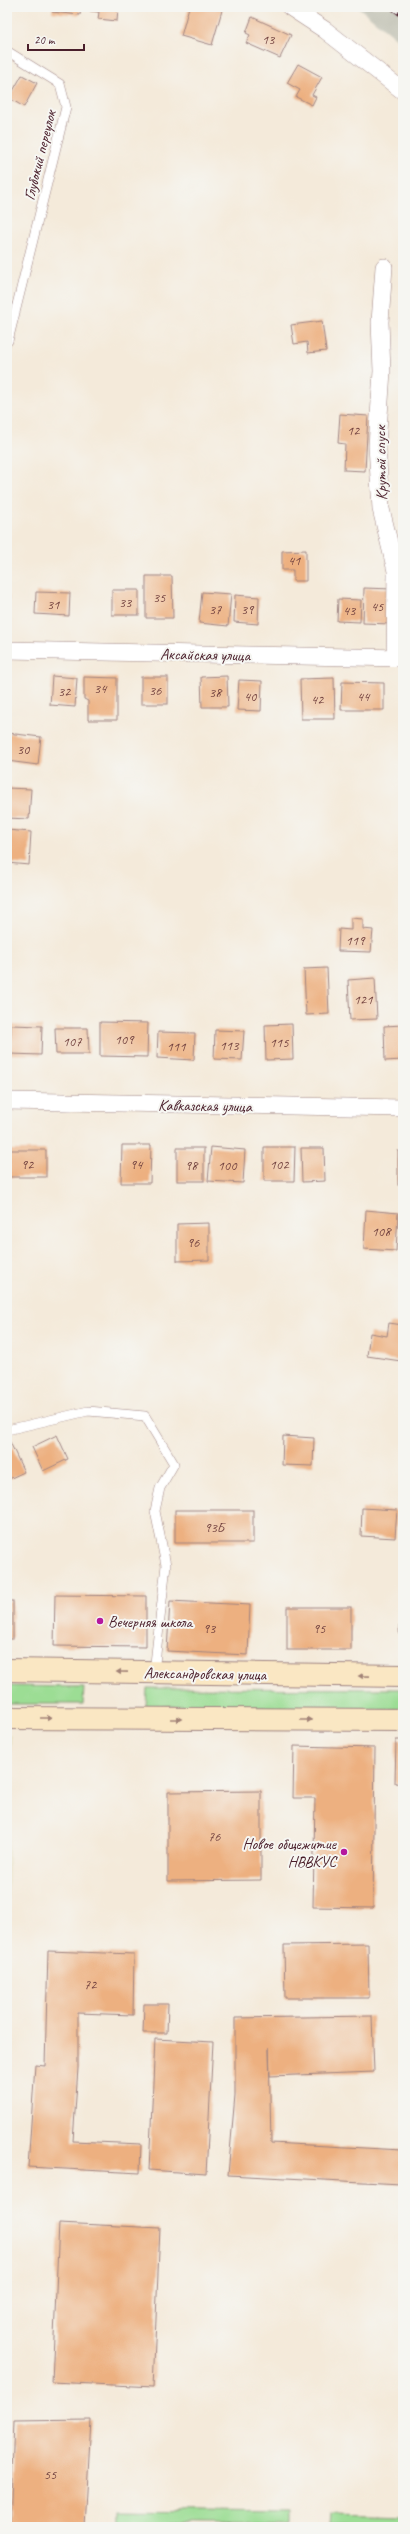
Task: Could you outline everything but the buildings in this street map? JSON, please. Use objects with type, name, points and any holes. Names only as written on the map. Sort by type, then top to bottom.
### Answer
[{"type":"street","points":[[290,7],[324,30],[403,91]]},
{"type":"street","name":"Крутой спуск","points":[[384,267],[380,322],[382,371],[377,446],[380,509],[396,571],[399,658]]},
{"type":"street","name":"Аксайская улица","points":[[7,650],[399,658]]},
{"type":"street","name":"Кавказская улица","points":[[7,1101],[403,1108]]},
{"type":"street","name":"Александровская улица","points":[[7,1670],[403,1676]]},
{"type":"street","points":[[7,1718],[403,1720]]},
{"type":"lane","name":"Глубокий переулок","points":[[7,51],[60,84],[66,107],[8,341]]},
{"type":"lane","points":[[7,1430],[88,1411],[145,1416],[174,1464],[160,1488],[155,1511],[166,1565],[154,1672]]},
{"type":"shaded area","points":[[358,7],[403,7],[403,44]]},
{"type":"shaded area","points":[[7,1735],[11,1736],[7,1946]]},
{"type":"green space","points":[[7,1686],[84,1687],[83,1704],[7,1704]]},
{"type":"green space","points":[[147,1688],[403,1689],[403,1709],[146,1706]]},
{"type":"green space","points":[[116,2511],[287,2513],[287,2526],[116,2524]]},
{"type":"green space","points":[[332,2514],[403,2516],[403,2527],[331,2527]]},
{"type":"railway","points":[[391,7],[403,16]]},
{"type":"place","name":"Вечерняя школа","points":[[100,1621]]},
{"type":"place","name":"Новое общежитие НВВКУС","points":[[344,1852]]}]
